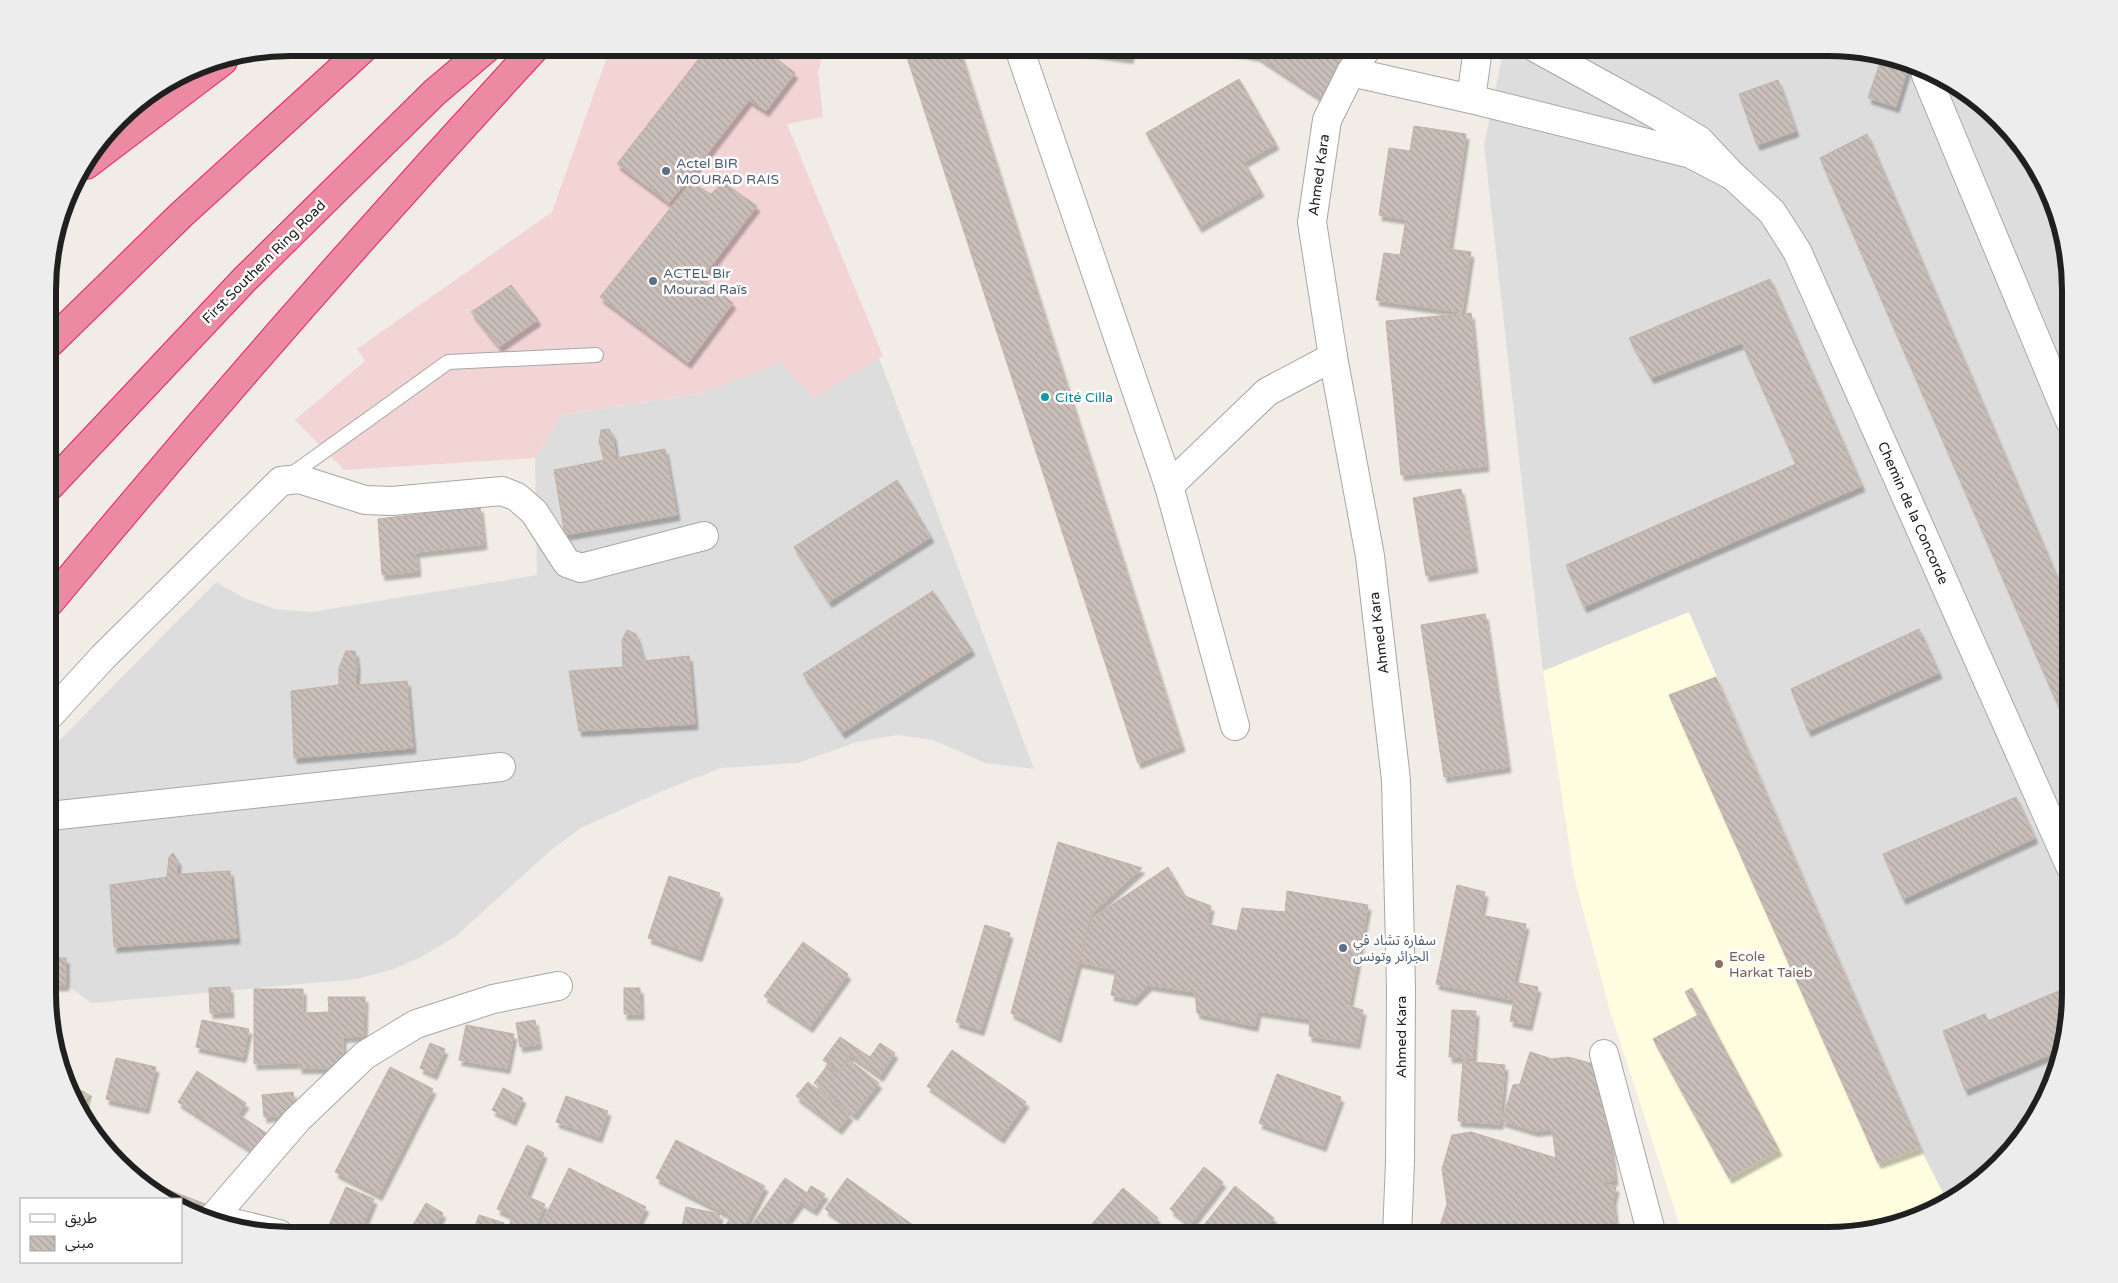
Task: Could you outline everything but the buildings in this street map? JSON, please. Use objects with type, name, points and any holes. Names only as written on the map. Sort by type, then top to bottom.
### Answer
[{"type":"highway","points":[[56,337],[182,214],[355,56]]},
{"type":"highway","name":"First Southern Ring Road","points":[[56,480],[244,280],[435,92],[478,56]]},
{"type":"highway","points":[[56,595],[157,473],[421,172],[528,56]]},
{"type":"highway","points":[[101,154],[209,71]]},
{"type":"street","points":[[1022,56],[1170,486],[1235,726]]},
{"type":"street","name":"Ahmed Kara","points":[[1361,56],[1327,120],[1312,222],[1333,357],[1370,556],[1396,780],[1401,988],[1400,1162],[1397,1227]]},
{"type":"street","points":[[1471,99],[1477,56]]},
{"type":"street","points":[[1551,56],[1699,140],[1733,176]]},
{"type":"street","points":[[1351,72],[1471,99],[1691,154],[1733,176]]},
{"type":"street","points":[[1929,79],[1933,94],[2062,402]]},
{"type":"street","name":"Chemin de la Concorde","points":[[1733,176],[1772,212],[1797,251],[2062,848]]},
{"type":"street","points":[[1170,486],[1267,392],[1333,357]]},
{"type":"street","points":[[56,708],[103,657],[281,481],[299,478],[366,500],[392,501],[502,491],[517,497],[534,512],[567,563],[581,568],[704,536]]},
{"type":"street","points":[[56,815],[501,767]]},
{"type":"street","points":[[216,1214],[297,1120],[365,1055],[416,1024],[493,999],[558,986]]},
{"type":"street","points":[[1604,1054],[1650,1227]]},
{"type":"lane","points":[[281,481],[448,362],[596,355]]},
{"type":"shaded area","name":"ACTEL Bir Mourad Raïs","points":[[822,56],[818,73],[823,117],[787,124],[883,356],[814,398],[780,362],[707,392],[562,415],[535,458],[344,470],[295,420],[365,361],[357,349],[552,212],[607,57]]},
{"type":"shaded area","points":[[1502,56],[1828,56],[1858,58],[1888,64],[1917,74],[1958,96],[1982,114],[2004,136],[2022,160],[2038,187],[2054,230],[2060,260],[2062,290],[2062,993],[2060,1023],[2054,1053],[2044,1082],[2022,1123],[2004,1147],[1982,1169],[1944,1195],[1920,1148],[1689,613],[1543,671],[1484,145]]},
{"type":"shaded area","points":[[879,358],[1034,769],[985,763],[933,740],[898,735],[857,742],[798,763],[721,768],[662,791],[581,828],[551,850],[455,937],[421,957],[394,969],[357,979],[92,1003],[66,985],[56,986],[56,744],[216,582],[244,598],[275,609],[311,612],[537,575],[535,458],[562,415],[707,392],[780,361],[814,398]]},
{"type":"shaded area","name":"Ecole Harkat Taieb","points":[[1689,612],[1920,1148],[1944,1195],[1903,1214],[1858,1225],[1828,1227],[1680,1227],[1610,1011],[1574,876],[1543,671]]},
{"type":"shaded area","points":[[76,1087],[92,1096],[89,1112]]},
{"type":"place","name":"Actel BIR MOURAD RAIS","points":[[666,171]]},
{"type":"place","name":"ACTEL Bir Mourad Raïs","points":[[653,281]]},
{"type":"place","name":"Cité Cilla","points":[[1045,397]]},
{"type":"place","name":"سفارة تشاد في الجزائر وتونس","points":[[1343,948]]},
{"type":"place","name":"Ecole Harkat Taieb","points":[[1719,964]]}]
